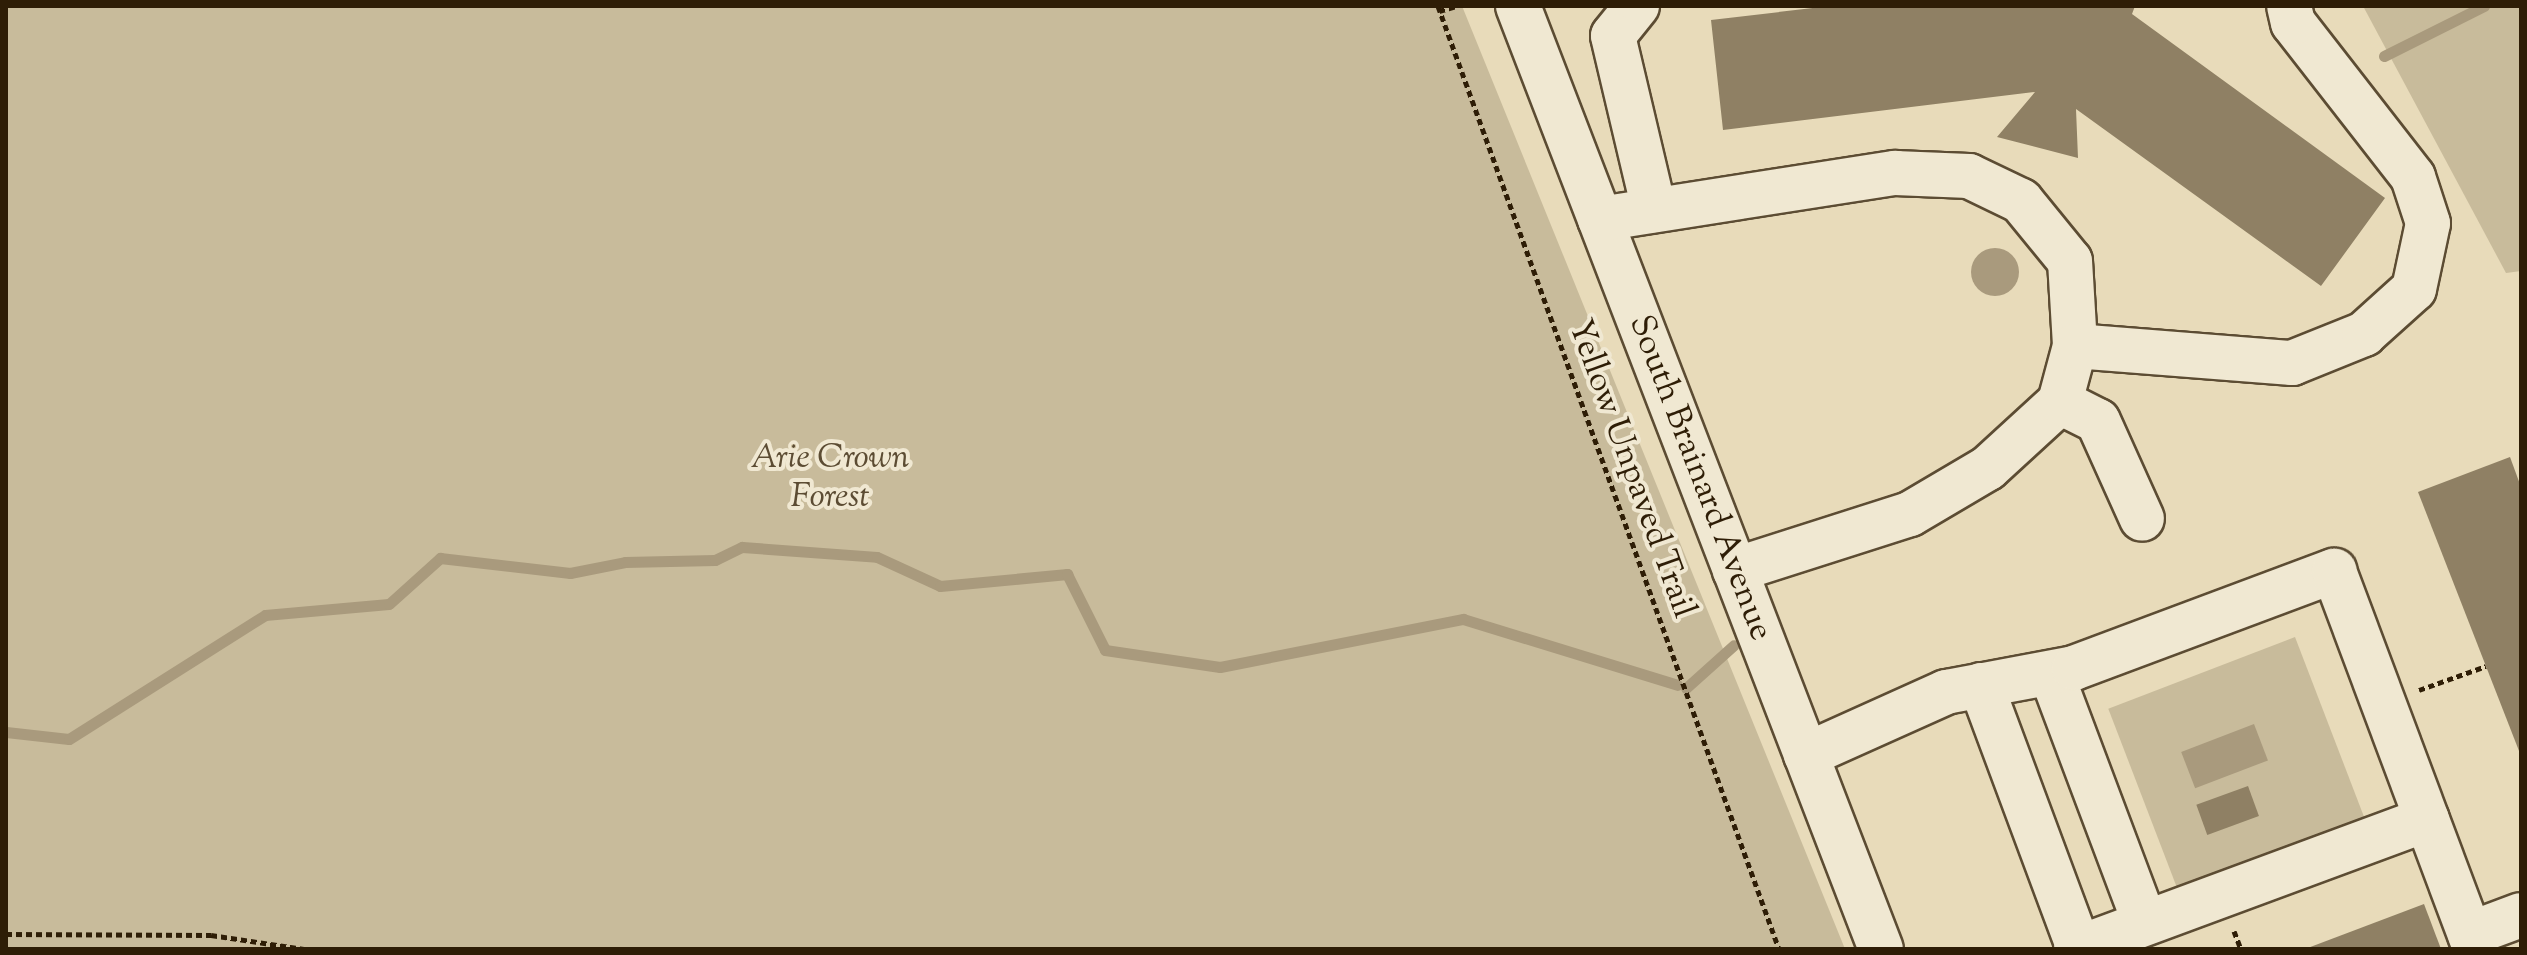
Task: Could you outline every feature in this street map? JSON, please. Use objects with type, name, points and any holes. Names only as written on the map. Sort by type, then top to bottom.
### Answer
[{"type":"street","name":"South Brainard Avenue","points":[[1518,6],[1881,949]]},
{"type":"street","points":[[1637,6],[1613,36],[1654,210]]},
{"type":"street","points":[[2075,346],[2292,363],[2364,334],[2414,289],[2428,223],[2413,177],[2293,23],[2289,6]]},
{"type":"street","points":[[1600,219],[1895,173],[1969,176],[2021,201],[2070,261],[2075,346],[2060,402],[1988,468],[1910,514],[1735,570]]},
{"type":"street","points":[[2060,402],[2098,421],[2142,519]]},
{"type":"street","points":[[1806,755],[1946,692],[2051,673],[2334,571],[2472,942],[2521,915]]},
{"type":"street","points":[[2051,673],[2145,923]]},
{"type":"street","points":[[1981,685],[2078,948],[2427,819]]},
{"type":"path","points":[[1438,8],[1456,6]]},
{"type":"path","name":"Yellow Unpaved Trail","points":[[1438,8],[1779,949]]},
{"type":"path","points":[[2384,704],[2486,666]]},
{"type":"path","points":[[6,934],[211,935],[304,949]]},
{"type":"green space","name":"Arie Crown Forest","points":[[6,6],[1462,6],[1845,949],[6,949]]},
{"type":"green space","points":[[2363,6],[2521,6],[2521,271],[2506,273]]},
{"type":"green space","points":[[2295,637],[2365,820],[2179,892],[2108,709]]},
{"type":"shaded area","points":[[1995,248],[2012,255],[2019,272],[2012,289],[1995,296],[1978,289],[1971,272],[1978,255]]},
{"type":"shaded area","points":[[2254,724],[2268,760],[2195,788],[2181,752]]},
{"type":"building","points":[[1830,6],[2135,6],[2132,14],[2385,198],[2321,286],[2076,109],[2078,158],[1997,137],[2035,92],[1723,130],[1711,20]]},
{"type":"building","points":[[2510,457],[2521,487],[2521,756],[2418,492]]},
{"type":"building","points":[[2248,786],[2259,816],[2207,835],[2196,805]]},
{"type":"building","points":[[2424,904],[2441,949],[2305,949]]},
{"type":"waterway","points":[[2384,56],[2484,6]]},
{"type":"waterway","points":[[6,732],[69,739],[265,615],[389,604],[440,558],[570,573],[625,562],[715,560],[742,547],[877,557],[940,586],[1067,574],[1105,650],[1220,667],[1463,619],[1677,685]]},
{"type":"waterway","points":[[1686,688],[1734,645]]}]
